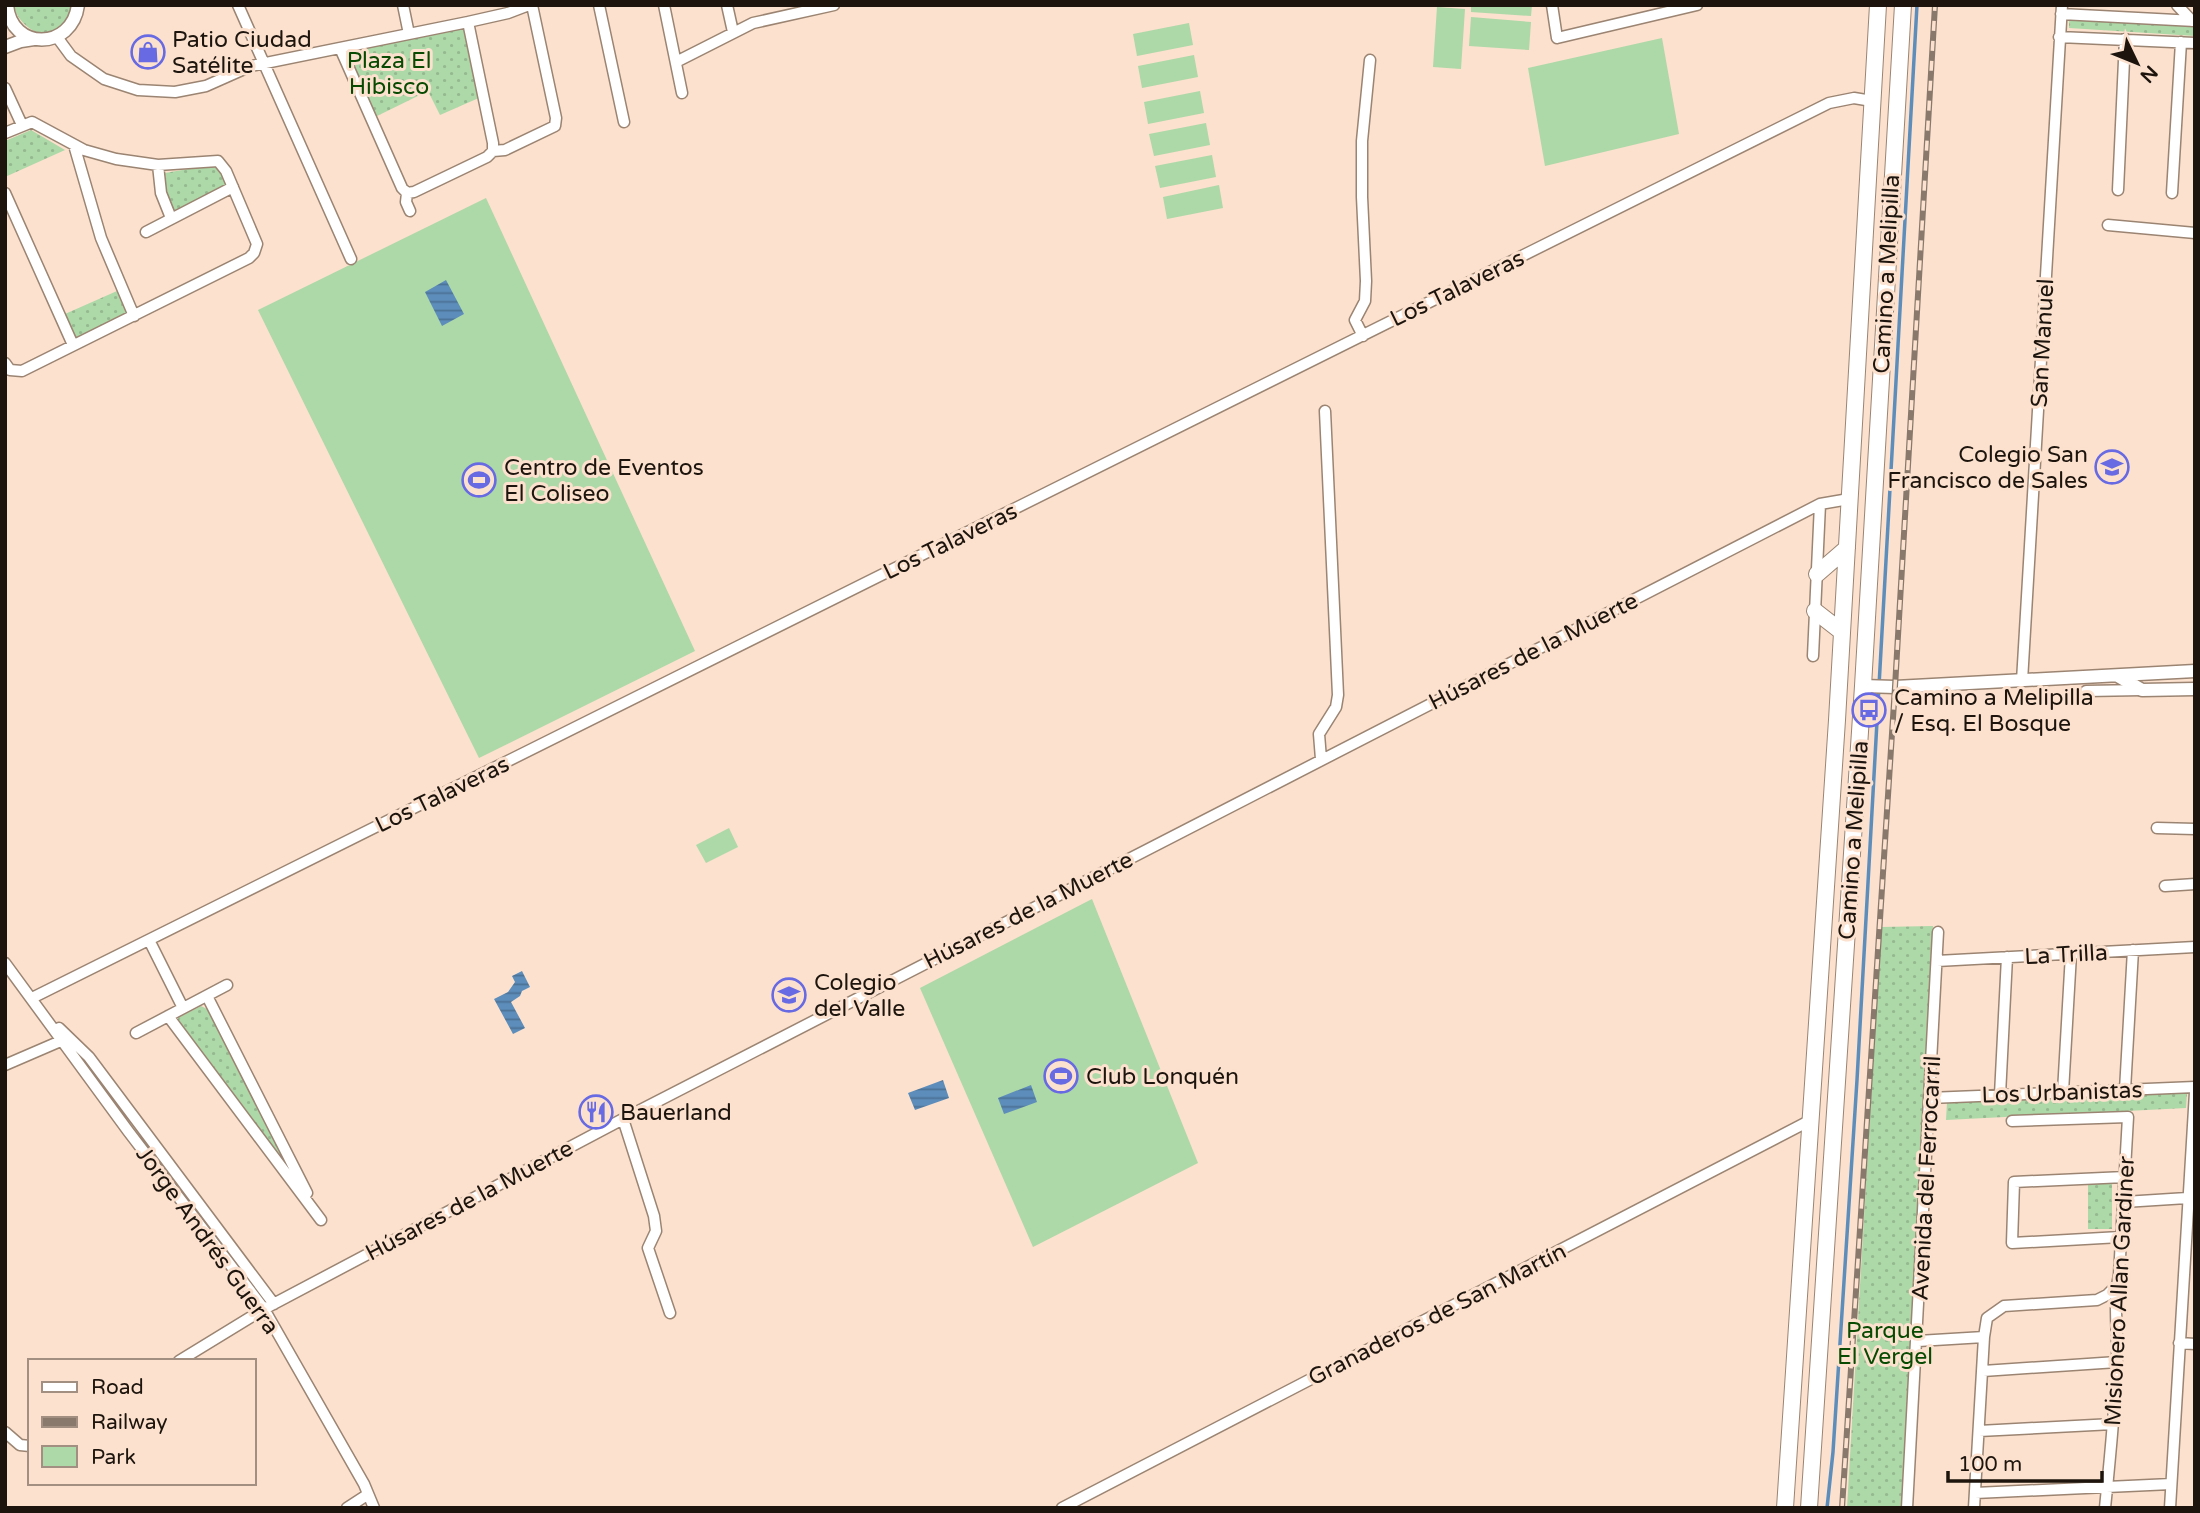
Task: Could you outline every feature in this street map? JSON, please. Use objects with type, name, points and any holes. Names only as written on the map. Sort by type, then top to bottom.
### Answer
[{"type":"main road","name":"Camino a Melipilla","points":[[1785,1508],[1842,632],[1878,5]]},
{"type":"main road","name":"Camino a Melipilla","points":[[1809,1508],[1868,686],[1903,5]]},
{"type":"main road","points":[[1875,72],[1899,73]]},
{"type":"main road","points":[[1872,101],[1896,104]]},
{"type":"main road","points":[[1817,574],[1847,548]]},
{"type":"main road","points":[[1815,611],[1842,632]]},
{"type":"street","points":[[7,5],[15,28],[33,39]]},
{"type":"street","points":[[5,47],[21,41],[57,37],[72,25],[78,5]]},
{"type":"street","points":[[238,5],[351,259]]},
{"type":"street","points":[[403,5],[409,34]]},
{"type":"street","points":[[57,37],[71,56],[93,73],[115,84],[163,93],[196,89],[251,66],[468,22],[530,5],[556,123],[552,128],[508,149],[493,151],[487,157],[438,181],[407,193]]},
{"type":"street","points":[[599,5],[624,122]]},
{"type":"street","points":[[664,5],[682,93]]},
{"type":"street","points":[[727,5],[733,32]]},
{"type":"street","points":[[676,62],[760,21],[834,5]]},
{"type":"street","points":[[1552,5],[1557,38],[1697,5]]},
{"type":"street","points":[[2176,5],[2193,21]]},
{"type":"street","points":[[2061,10],[2193,21]]},
{"type":"street","name":"San Manuel","points":[[2022,681],[2061,10]]},
{"type":"street","points":[[468,22],[493,151]]},
{"type":"street","points":[[2059,37],[2195,43]]},
{"type":"street","points":[[2118,190],[2125,39]]},
{"type":"street","points":[[2172,193],[2181,41]]},
{"type":"street","points":[[340,48],[402,188],[407,193]]},
{"type":"street","points":[[1363,336],[1355,320],[1365,301],[1362,141],[1370,60]]},
{"type":"street","points":[[5,88],[22,125]]},
{"type":"street","name":"Los Talaveras","points":[[32,998],[1829,103],[1854,98],[1872,101]]},
{"type":"street","points":[[5,132],[29,122],[38,123],[74,145],[116,159],[158,165],[215,160],[223,166],[257,244],[254,253],[248,258],[22,370],[13,371],[5,363]]},
{"type":"street","points":[[74,145],[101,238],[134,316]]},
{"type":"street","points":[[158,165],[161,193],[171,218]]},
{"type":"street","points":[[146,232],[233,187]]},
{"type":"street","points":[[5,192],[73,345]]},
{"type":"street","points":[[407,193],[406,202],[410,211]]},
{"type":"street","points":[[2108,225],[2195,233]]},
{"type":"street","points":[[1321,759],[1319,734],[1336,707],[1338,695],[1325,411]]},
{"type":"street","name":"Húsares de la Muerte","points":[[182,1359],[269,1306],[623,1119],[1820,504],[1849,499]]},
{"type":"street","points":[[1813,656],[1820,504]]},
{"type":"street","points":[[1868,686],[2195,671]]},
{"type":"street","points":[[2118,676],[2142,690]]},
{"type":"street","points":[[2086,691],[2195,689]]},
{"type":"street","points":[[2157,828],[2195,829]]},
{"type":"street","points":[[2165,886],[2195,884]]},
{"type":"street","name":"Avenida del Ferrocarril","points":[[1907,1508],[1938,932]]},
{"type":"street","points":[[149,940],[183,1008]]},
{"type":"street","name":"La Trilla","points":[[1937,961],[2195,947]]},
{"type":"street","points":[[2125,1090],[2133,950]]},
{"type":"street","points":[[2063,1092],[2071,954]]},
{"type":"street","points":[[2000,1095],[2007,957]]},
{"type":"street","name":"Jorge Andrés Guerra","points":[[5,963],[128,1131],[269,1306]]},
{"type":"street","points":[[136,1033],[227,985]]},
{"type":"street","points":[[168,1016],[321,1220],[207,996]]},
{"type":"street","name":"Jorge Andrés Guerra","points":[[47,1018],[89,1057],[269,1306],[374,1508]]},
{"type":"street","points":[[5,1065],[63,1040]]},
{"type":"street","points":[[2170,1508],[2179,1343],[2189,1270],[2187,1198],[2195,1089]]},
{"type":"street","name":"Los Urbanistas","points":[[1929,1098],[2195,1089]]},
{"type":"street","name":"Misionero Allan Gardiner","points":[[2012,1121],[2128,1117],[2119,1275],[2115,1287],[2118,1298],[2117,1362],[2105,1508]]},
{"type":"street","points":[[623,1119],[654,1216],[656,1231],[648,1248],[670,1313]]},
{"type":"street","name":"Granaderos de San Martín","points":[[1062,1508],[1811,1120]]},
{"type":"street","points":[[2120,1237],[2012,1243],[2014,1182],[2125,1177]]},
{"type":"street","points":[[2124,1202],[2187,1198]]},
{"type":"street","points":[[1974,1508],[1987,1318],[2004,1306],[2098,1300],[2115,1287]]},
{"type":"street","points":[[1918,1340],[1984,1337]]},
{"type":"street","points":[[2179,1343],[2195,1344]]},
{"type":"street","points":[[1983,1371],[2117,1362]]},
{"type":"street","points":[[1979,1431],[2113,1424]]},
{"type":"street","points":[[5,1432],[20,1445],[28,1446]]},
{"type":"street","points":[[1975,1493],[2171,1484]]},
{"type":"street","points":[[347,1508],[367,1495]]},
{"type":"green space","points":[[13,5],[73,5],[67,20],[59,29],[43,33],[28,27]]},
{"type":"green space","points":[[1471,5],[1532,5],[1531,16],[1471,12]]},
{"type":"green space","points":[[1437,7],[1465,9],[1461,69],[1433,67]]},
{"type":"green space","points":[[1471,17],[1531,22],[1529,50],[1469,46]]},
{"type":"green space","points":[[2069,19],[2195,26],[2195,36],[2069,28]]},
{"type":"green space","points":[[1189,23],[1193,45],[1137,56],[1133,34]]},
{"type":"green space","name":"Plaza El Hibisco","points":[[465,24],[481,97],[440,115],[428,91],[373,118],[344,50]]},
{"type":"green space","points":[[1662,38],[1679,134],[1545,166],[1528,68]]},
{"type":"green space","points":[[1194,55],[1198,77],[1142,88],[1138,66]]},
{"type":"green space","points":[[1200,91],[1204,113],[1148,124],[1144,102]]},
{"type":"green space","points":[[1206,123],[1210,145],[1154,156],[1149,134]]},
{"type":"green space","points":[[31,130],[65,150],[5,177],[5,141]]},
{"type":"green space","points":[[1212,155],[1216,177],[1160,188],[1155,166]]},
{"type":"green space","points":[[211,165],[218,168],[228,186],[174,213],[167,196],[165,173]]},
{"type":"green space","points":[[1219,185],[1223,208],[1167,219],[1163,197]]},
{"type":"green space","name":"Centro de Eventos El Coliseo","points":[[486,198],[695,651],[479,758],[258,310]]},
{"type":"green space","points":[[117,291],[128,316],[77,339],[65,314]]},
{"type":"green space","points":[[729,828],[738,847],[706,863],[696,845]]},
{"type":"green space","name":"Club Lonquén","points":[[1092,899],[1198,1163],[1033,1247],[920,988]]},
{"type":"green space","name":"Parque El Vergel","points":[[1933,926],[1902,1508],[1847,1508],[1881,927]]},
{"type":"green space","points":[[201,1006],[207,1009],[297,1181],[178,1025],[178,1018]]},
{"type":"green space","points":[[2187,1093],[2186,1108],[1946,1120],[1947,1103]]},
{"type":"green space","points":[[2088,1182],[2112,1183],[2112,1229],[2088,1229]]},
{"type":"water","points":[[446,280],[464,314],[442,326],[425,292]]},
{"type":"water","points":[[522,971],[530,987],[511,1002],[525,1028],[513,1034],[494,999],[508,992],[515,982],[512,976]]},
{"type":"water","points":[[943,1080],[949,1098],[915,1110],[908,1093]]},
{"type":"water","points":[[1031,1085],[1037,1102],[1004,1114],[998,1098]]},
{"type":"waterway","points":[[1827,1508],[1857,1080],[1917,5]]},
{"type":"railway","points":[[1842,1508],[1895,687],[1935,5]]},
{"type":"place","name":"Patio Ciudad Satélite","points":[[148,52]]},
{"type":"place","name":"Colegio San Francisco de Sales","points":[[2112,467]]},
{"type":"place","name":"Centro de Eventos El Coliseo","points":[[479,480]]},
{"type":"place","name":"Camino a Melipilla / Esq. El Bosque","points":[[1869,710]]},
{"type":"place","name":"Colegio del Valle","points":[[789,995]]},
{"type":"place","name":"Club Lonquén","points":[[1061,1076]]},
{"type":"place","name":"Bauerland","points":[[596,1112]]}]
